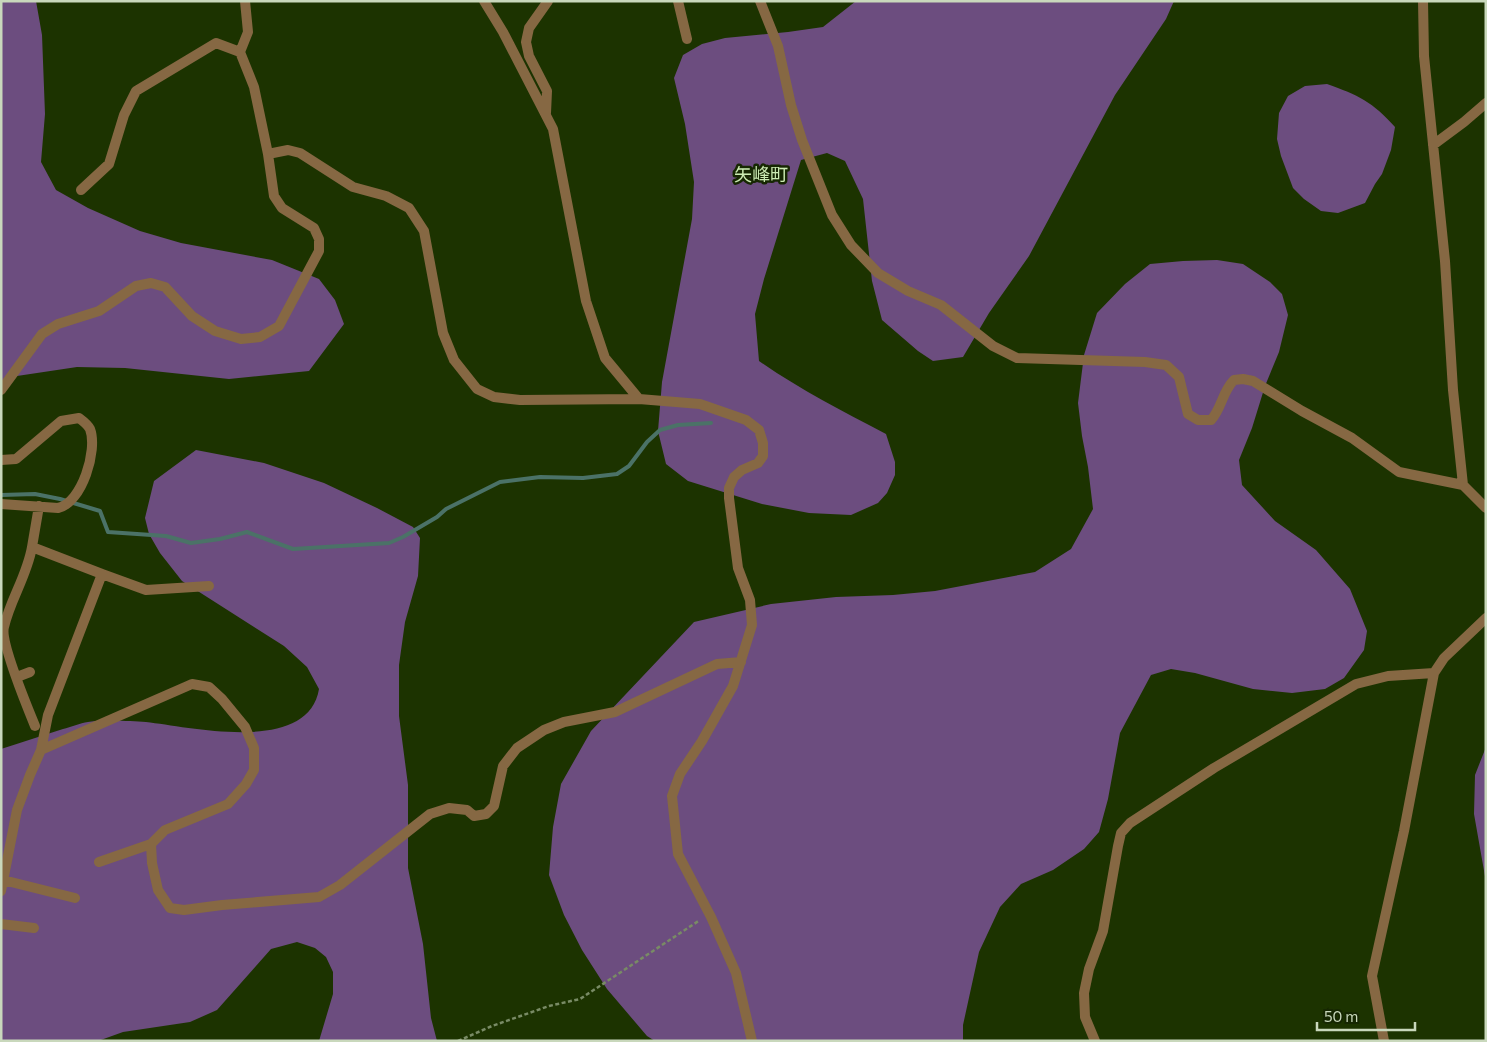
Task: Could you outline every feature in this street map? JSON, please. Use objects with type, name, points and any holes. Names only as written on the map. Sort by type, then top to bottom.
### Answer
[{"type":"street","points":[[1,390],[42,334],[58,324],[99,311],[136,286],[151,284],[165,287],[192,316],[215,332],[241,339],[260,337],[279,326],[319,251],[319,239],[314,228],[282,208],[274,196],[268,154],[254,87],[240,52],[248,32],[245,1]]},
{"type":"street","points":[[484,1],[503,32],[554,129],[586,301],[605,358],[639,399]]},
{"type":"street","points":[[546,114],[547,91],[529,56],[526,42],[529,28],[548,1]]},
{"type":"street","points":[[678,1],[687,39]]},
{"type":"street","points":[[760,1],[778,46],[802,140],[832,215],[851,245],[878,273],[908,291],[941,305],[993,346],[1017,358],[1144,362],[1166,365],[1179,377],[1188,414],[1198,420],[1210,420],[1218,412],[1226,388],[1234,380],[1253,381],[1302,411],[1352,438],[1399,472],[1463,485],[1486,508]]},
{"type":"street","points":[[1423,1],[1424,56],[1445,261],[1453,390],[1463,485]]},
{"type":"street","points":[[82,190],[109,164],[124,115],[136,91],[216,43],[240,52]]},
{"type":"street","points":[[1433,145],[1486,103]]},
{"type":"street","points":[[268,154],[288,150],[300,153],[353,187],[386,196],[409,208],[424,231],[443,333],[454,360],[477,389],[494,397],[520,400],[639,399],[700,404],[746,420],[759,430],[763,443],[763,456],[758,463],[742,470],[734,477],[729,488],[738,568],[750,600],[752,625],[733,686],[702,742],[680,774],[672,796],[678,854],[711,916],[736,973],[752,1041]]},
{"type":"street","points":[[1,460],[16,459],[61,421],[79,418],[90,427],[93,442],[88,472],[75,495],[64,507],[1,504]]},
{"type":"street","points":[[35,726],[17,677],[3,629],[29,562],[39,506]]},
{"type":"street","points":[[32,547],[146,590],[209,586]]},
{"type":"street","points":[[1,891],[17,810],[41,750],[48,715],[102,574]]},
{"type":"street","points":[[1384,1041],[1372,976],[1404,831],[1434,673],[1444,658],[1486,618]]},
{"type":"street","points":[[150,844],[158,890],[170,908],[184,910],[319,897],[340,885],[430,814],[449,808],[467,810],[474,816],[486,814],[494,806],[503,766],[517,748],[544,730],[564,722],[615,712],[717,664],[741,662]]},
{"type":"street","points":[[17,677],[30,672]]},
{"type":"street","points":[[1095,1041],[1085,1017],[1084,993],[1102,930],[1118,846],[1122,833],[1130,823],[1214,768],[1356,684],[1388,676],[1434,673]]},
{"type":"street","points":[[41,750],[192,684],[209,687],[222,699],[245,727],[254,748],[254,770],[246,784],[228,804],[165,830],[150,844],[99,862]]},
{"type":"street","points":[[4,880],[75,898]]},
{"type":"street","points":[[1,924],[34,928]]},
{"type":"path","points":[[458,1041],[492,1026],[549,1006],[580,999],[703,918]]},
{"type":"shaded area","points":[[1,1],[36,1],[42,35],[45,114],[41,162],[56,190],[88,208],[140,231],[181,243],[272,260],[319,279],[335,300],[344,324],[309,371],[229,379],[125,368],[77,367],[17,376],[1,383]]},
{"type":"shaded area","points":[[856,1],[1174,1],[1166,19],[1115,95],[1029,256],[989,313],[963,357],[933,361],[918,351],[882,320],[872,281],[863,199],[845,161],[827,153],[801,160],[755,314],[759,361],[805,390],[886,434],[895,462],[895,475],[887,493],[878,503],[851,515],[809,513],[762,504],[688,481],[666,464],[658,431],[662,382],[692,219],[694,182],[685,124],[674,78],[683,55],[702,44],[725,38],[823,27]]},
{"type":"shaded area","points":[[1327,84],[1348,92],[1372,105],[1395,127],[1391,150],[1382,174],[1365,203],[1338,213],[1321,211],[1304,199],[1293,188],[1277,139],[1279,113],[1288,96],[1305,86]]},
{"type":"shaded area","points":[[1217,260],[1243,264],[1270,282],[1282,294],[1288,315],[1279,352],[1239,460],[1242,485],[1275,521],[1316,550],[1350,589],[1367,631],[1364,650],[1344,678],[1325,689],[1292,693],[1253,689],[1195,673],[1171,669],[1151,675],[1120,733],[1108,799],[1099,832],[1084,849],[1053,870],[1021,884],[1000,907],[979,952],[963,1025],[963,1041],[655,1041],[647,1036],[607,989],[582,950],[564,915],[549,875],[553,827],[561,784],[591,731],[694,622],[771,604],[836,597],[935,591],[1035,572],[1071,549],[1093,509],[1078,403],[1084,355],[1097,313],[1125,284],[1150,264]]},
{"type":"shaded area","points":[[196,450],[264,463],[324,483],[413,527],[420,538],[418,576],[405,622],[399,665],[399,716],[408,785],[408,868],[423,944],[431,1018],[437,1041],[319,1041],[333,994],[333,972],[326,957],[315,948],[297,942],[271,949],[217,1010],[190,1022],[123,1032],[98,1041],[1,1041],[1,749],[94,721],[146,722],[218,731],[245,732],[271,730],[294,723],[310,710],[319,689],[307,667],[284,646],[182,581],[160,553],[149,534],[145,518],[154,481]]},
{"type":"shaded area","points":[[1486,747],[1486,882],[1474,814],[1475,775]]},
{"type":"waterway","points":[[1,495],[35,494],[60,499],[100,511],[108,532],[166,536],[191,543],[220,539],[247,532],[293,549],[389,543],[437,517],[446,509],[500,482],[540,477],[583,478],[617,474],[629,466],[647,442],[660,430],[678,425],[711,423]]},
{"type":"district","name":"矢峰町","points":[[761,174]]}]
